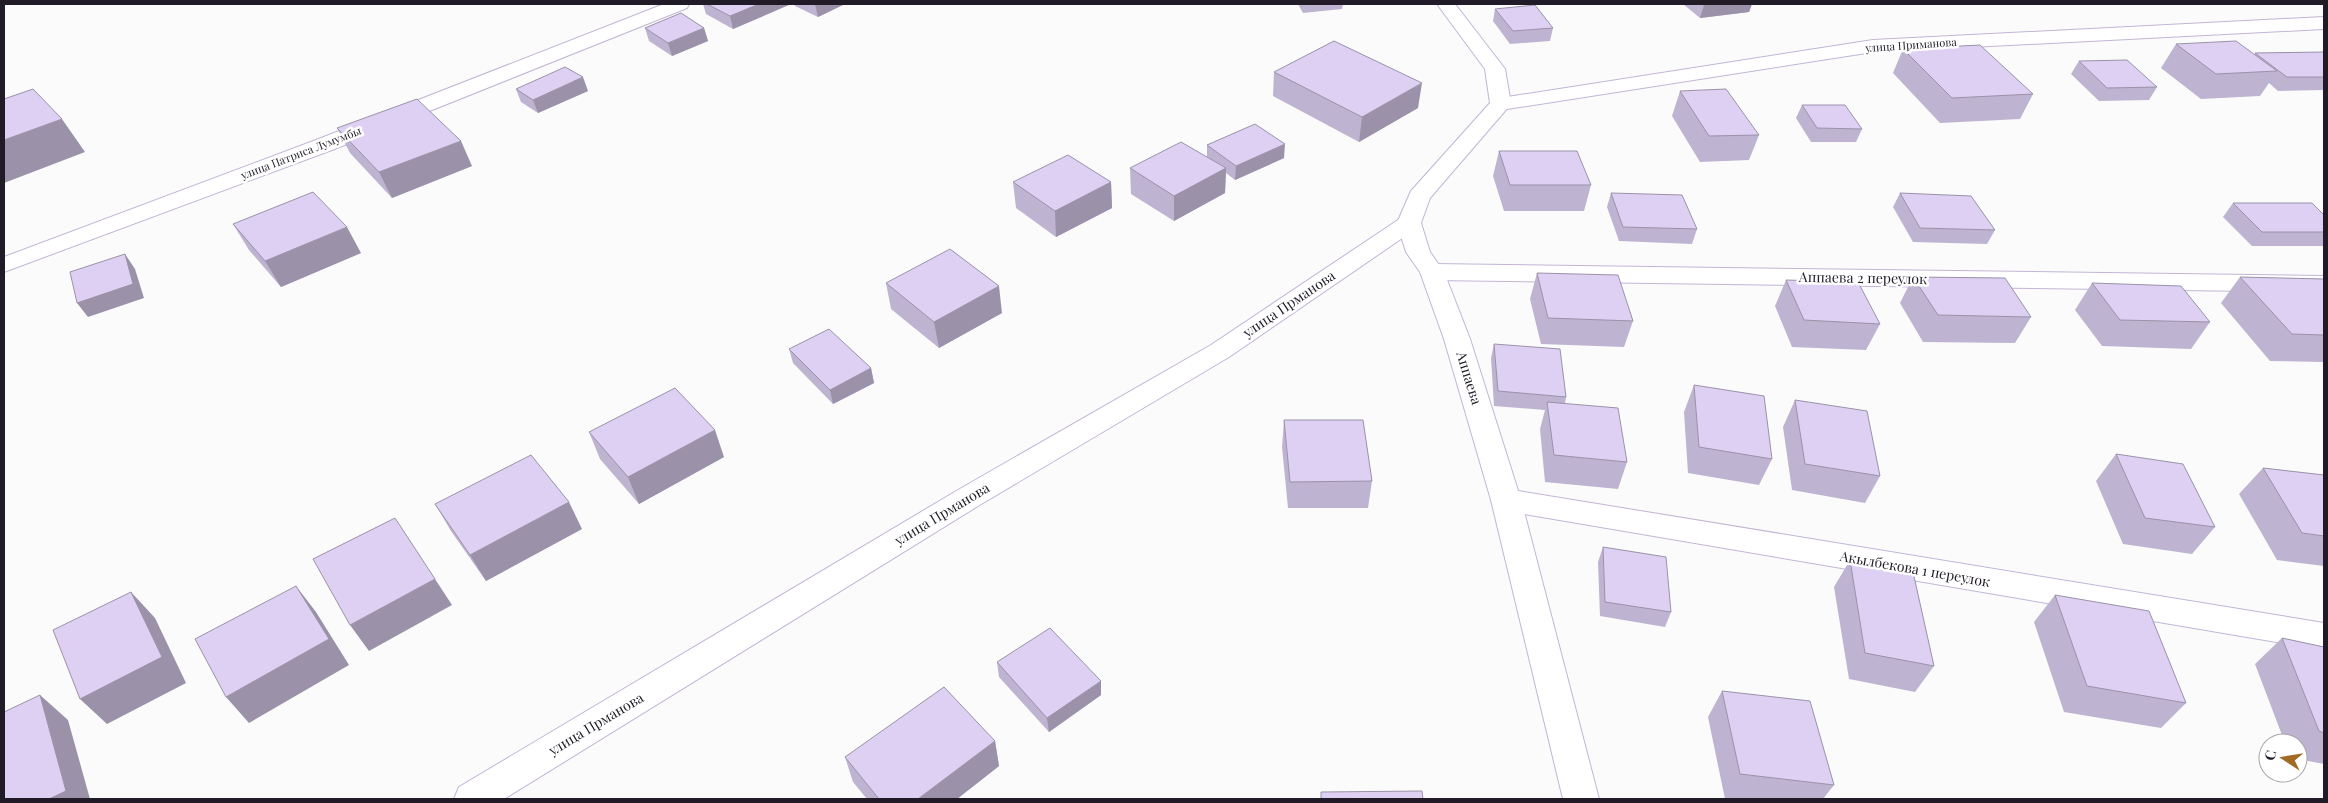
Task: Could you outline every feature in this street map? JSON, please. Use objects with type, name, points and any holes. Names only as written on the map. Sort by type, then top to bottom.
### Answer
[{"type":"street","name":"улица Патриса Лумумбы","points":[[4,265],[324,145],[680,4]]},
{"type":"street","points":[[1409,223],[1419,196],[1501,104],[1495,69],[1446,4]]},
{"type":"street","name":"улица Приманова","points":[[1501,104],[1873,46],[2324,23]]},
{"type":"street","name":"Аппаева","points":[[1409,223],[1418,252],[1432,272],[1456,339],[1506,500],[1581,799]]},
{"type":"street","name":"улица Прманова","points":[[472,799],[968,498],[1220,350],[1409,223]]},
{"type":"street","name":"Аппаева 2 переулок","points":[[1432,272],[2324,284]]},
{"type":"street","name":"Акылбекова 1 переулок","points":[[1506,500],[2324,637]]},
{"type":"building","points":[[707,4],[759,4],[730,16]]},
{"type":"building","points":[[1535,5],[1553,28],[1513,31],[1495,9]]},
{"type":"building","points":[[681,13],[704,28],[668,43],[645,28]]},
{"type":"building","points":[[1334,41],[1422,83],[1362,117],[1274,72]]},
{"type":"building","points":[[2236,41],[2277,71],[2216,74],[2176,44]]},
{"type":"building","points":[[1980,45],[2033,94],[1952,98],[1903,49]]},
{"type":"building","points":[[2324,52],[2324,77],[2287,77],[2255,53]]},
{"type":"building","points":[[2127,60],[2157,87],[2107,88],[2079,61]]},
{"type":"building","points":[[565,67],[583,77],[533,100],[516,89]]},
{"type":"building","points":[[33,89],[62,119],[4,140],[4,99]]},
{"type":"building","points":[[1726,89],[1759,135],[1709,136],[1680,91]]},
{"type":"building","points":[[417,99],[461,141],[379,172],[337,128]]},
{"type":"building","points":[[1802,105],[1845,105],[1862,129],[1817,128]]},
{"type":"building","points":[[1255,124],[1285,144],[1236,166],[1207,145]]},
{"type":"building","points":[[1181,142],[1226,168],[1174,196],[1130,168]]},
{"type":"building","points":[[1499,151],[1577,151],[1591,185],[1510,185]]},
{"type":"building","points":[[1068,155],[1111,182],[1055,211],[1013,182]]},
{"type":"building","points":[[313,192],[347,227],[265,261],[233,224]]},
{"type":"building","points":[[1611,193],[1682,195],[1697,229],[1623,227]]},
{"type":"building","points":[[1900,193],[1971,196],[1995,230],[1920,228]]},
{"type":"building","points":[[2233,203],[2312,203],[2324,215],[2324,232],[2262,232]]},
{"type":"building","points":[[950,249],[999,286],[934,322],[886,283]]},
{"type":"building","points":[[125,254],[133,284],[77,303],[70,272]]},
{"type":"building","points":[[1537,273],[1618,275],[1633,321],[1548,318]]},
{"type":"building","points":[[1913,277],[2005,278],[2031,317],[1938,315]]},
{"type":"building","points":[[2240,277],[2324,279],[2324,335],[2292,334]]},
{"type":"building","points":[[1786,280],[1858,282],[1880,324],[1804,320]]},
{"type":"building","points":[[2092,283],[2181,286],[2210,322],[2120,320]]},
{"type":"building","points":[[829,329],[871,368],[830,390],[789,349]]},
{"type":"building","points":[[1494,344],[1560,349],[1566,397],[1498,391]]},
{"type":"building","points":[[1694,385],[1764,396],[1772,459],[1699,447]]},
{"type":"building","points":[[675,388],[715,430],[628,477],[589,432]]},
{"type":"building","points":[[1795,400],[1867,411],[1880,476],[1805,464]]},
{"type":"building","points":[[1547,402],[1618,408],[1627,462],[1554,455]]},
{"type":"building","points":[[1284,420],[1363,420],[1372,481],[1290,482]]},
{"type":"building","points":[[2116,454],[2183,464],[2215,527],[2145,518]]},
{"type":"building","points":[[531,455],[569,502],[470,555],[435,504]]},
{"type":"building","points":[[2263,468],[2324,475],[2324,536],[2302,533]]},
{"type":"building","points":[[395,518],[435,579],[350,625],[313,559]]},
{"type":"building","points":[[1603,547],[1666,557],[1671,612],[1605,602]]},
{"type":"building","points":[[1850,560],[1913,572],[1934,666],[1865,653]]},
{"type":"building","points":[[296,586],[329,639],[226,697],[195,639]]},
{"type":"building","points":[[131,592],[162,657],[80,699],[53,630]]},
{"type":"building","points":[[2055,595],[2149,611],[2186,703],[2087,686]]},
{"type":"building","points":[[1050,628],[1101,681],[1047,718],[997,662]]},
{"type":"building","points":[[2282,638],[2324,647],[2324,733],[2319,731]]},
{"type":"building","points":[[944,687],[995,741],[918,799],[879,799],[845,757]]},
{"type":"building","points":[[1722,691],[1810,701],[1834,785],[1740,774]]},
{"type":"building","points":[[40,695],[66,791],[49,799],[4,799],[4,712]]},
{"type":"building","points":[[1422,791],[1423,799],[1321,799],[1321,792]]}]
